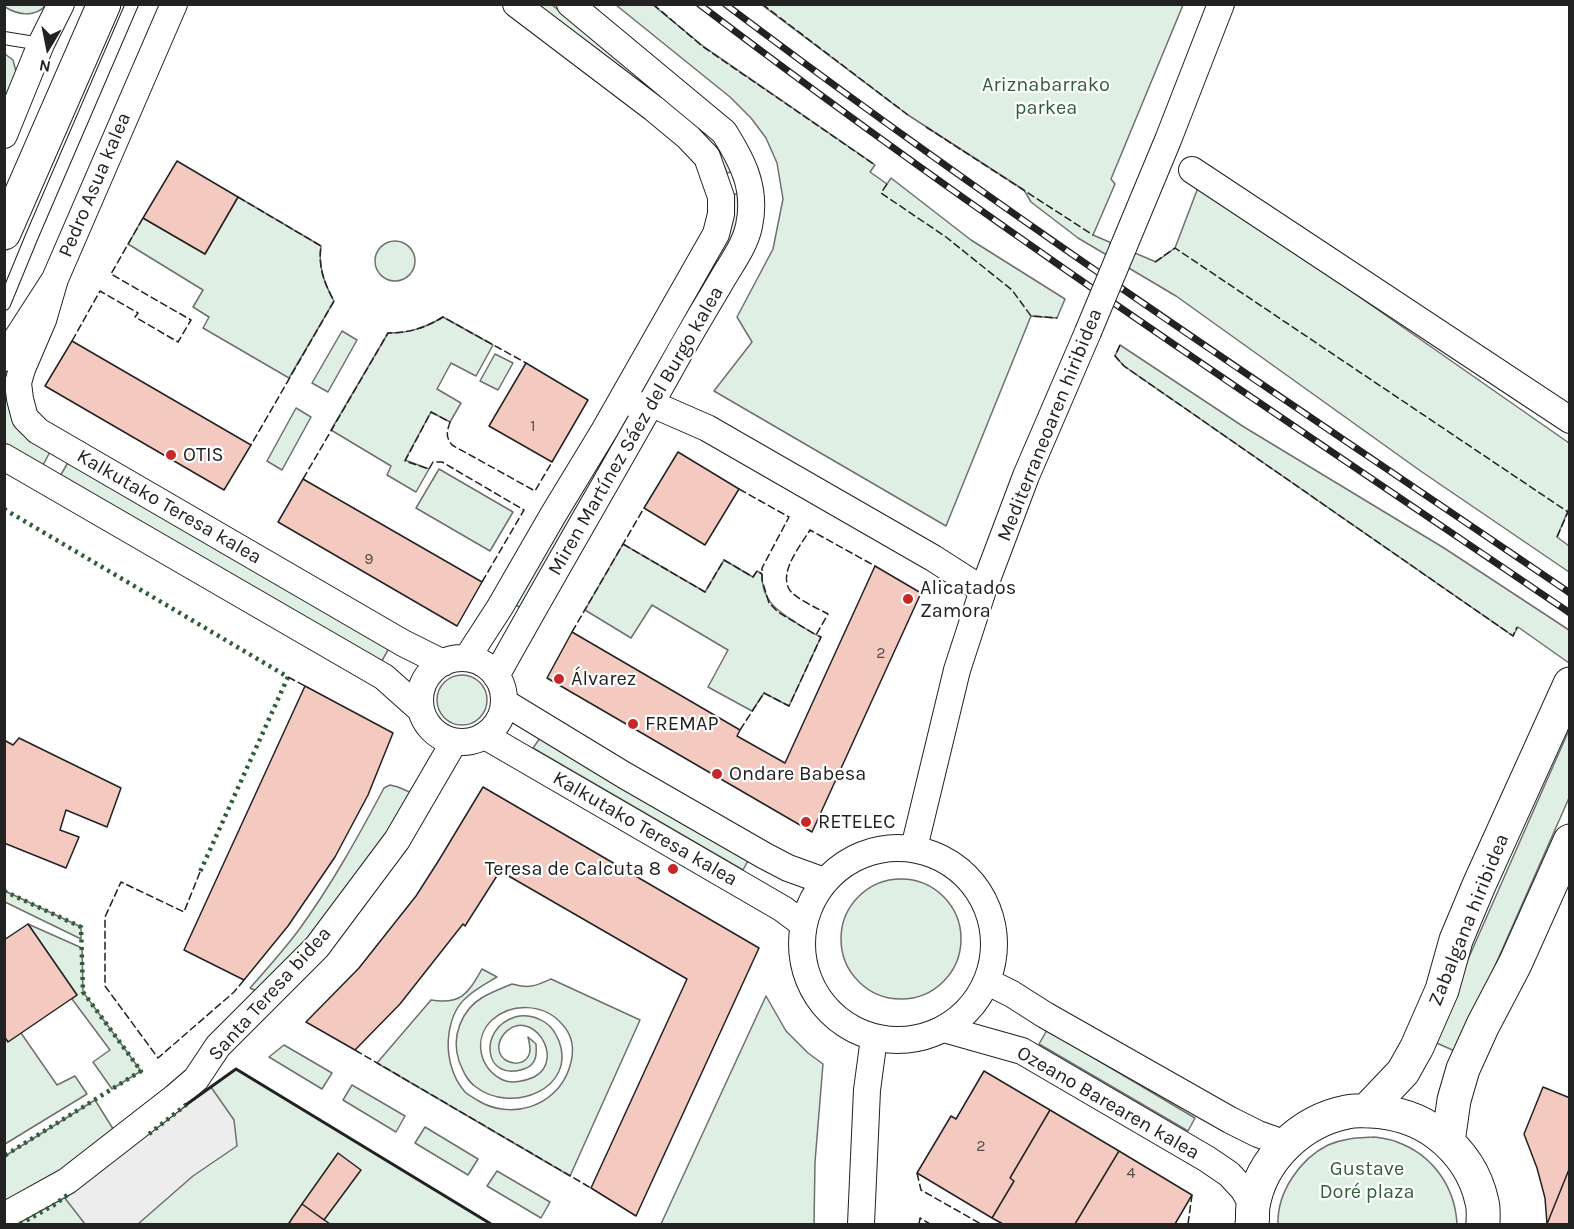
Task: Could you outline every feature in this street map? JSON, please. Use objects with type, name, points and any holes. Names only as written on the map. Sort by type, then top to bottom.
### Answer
[{"type":"main road","points":[[4,233],[104,4]]},
{"type":"main road","name":"Zabalgana hiribidea","points":[[1366,1111],[1403,1072],[1417,1047],[1442,990],[1456,940],[1474,896],[1569,684]]},
{"type":"main road","points":[[1448,1142],[1454,1100],[1463,1069],[1515,964],[1569,841]]},
{"type":"main road","points":[[1253,1215],[1260,1183],[1271,1162],[1286,1144],[1305,1129],[1326,1118],[1349,1111],[1366,1111],[1401,1115],[1426,1125],[1448,1142],[1464,1160],[1475,1181],[1483,1204],[1483,1224]]},
{"type":"street","points":[[4,135],[41,44],[61,4]]},
{"type":"street","name":"Pedro Asua kalea","points":[[4,358],[55,279],[174,4]]},
{"type":"street","name":"Miren Martínez Sáez del Burgo kalea","points":[[455,661],[500,607],[716,234],[721,214],[718,185],[707,158],[688,137],[516,4]]},
{"type":"street","name":"Miren Martínez Sáez del Burgo kalea","points":[[496,676],[683,346],[743,245],[751,212],[749,180],[738,154],[724,132],[570,4]]},
{"type":"street","name":"Mediterraneoaren hiribidea","points":[[914,848],[957,670],[983,590],[1026,476],[1168,140],[1219,7]]},
{"type":"street","points":[[1192,170],[1569,420]]},
{"type":"street","name":"Kalkutako Teresa kalea","points":[[55,279],[43,320],[18,383],[25,418],[38,431],[403,643],[455,661]]},
{"type":"street","points":[[616,410],[652,404],[706,428],[933,558],[983,590]]},
{"type":"street","name":"Kalkutako Teresa kalea","points":[[4,457],[384,677],[421,710]]},
{"type":"street","points":[[455,661],[478,661],[496,676],[502,688],[504,702],[502,715],[495,727],[485,736],[470,742],[454,742],[439,736],[427,724],[421,710],[420,699],[426,677],[434,669],[455,661]]},
{"type":"street","name":"Kalkutako Teresa kalea","points":[[504,702],[765,856],[788,868],[824,881]]},
{"type":"street","name":"Kalkutako Teresa kalea","points":[[485,736],[783,909],[803,924]]},
{"type":"street","name":"Santa Teresa bidea","points":[[4,1216],[67,1180],[176,1097],[196,1079],[218,1046],[316,947],[397,840],[454,742]]},
{"type":"street","points":[[889,847],[914,848],[942,857],[966,874],[983,898],[993,925],[995,954],[988,982],[970,1009],[944,1029],[922,1038],[898,1041],[874,1038],[847,1026],[825,1007],[809,982],[801,954],[803,924],[811,902],[824,881],[842,864],[864,853],[889,847]]},
{"type":"street","points":[[988,982],[1230,1120],[1258,1134],[1286,1144]]},
{"type":"street","name":"Ozeano Barearen kalea","points":[[944,1029],[1022,1051],[1207,1159],[1229,1174],[1243,1188],[1253,1215]]},
{"type":"street","points":[[861,1224],[867,1090],[874,1038]]},
{"type":"lane","name":"Pedro Asua kalea","points":[[4,304],[132,4]]},
{"type":"lane","points":[[4,38],[41,44]]},
{"type":"green space","points":[[5,4],[46,5],[37,12],[26,14],[10,10],[5,7]]},
{"type":"green space","points":[[528,5],[552,5],[703,123],[736,171],[727,173],[721,159]]},
{"type":"green space","points":[[616,5],[653,5],[703,46],[875,165],[870,172],[887,184],[891,178],[971,240],[1065,299],[1057,318],[1031,316],[946,526],[714,391],[752,342],[737,317],[773,249],[783,199],[777,163],[766,138],[751,118],[730,97]]},
{"type":"green space","name":"Ariznabarrako parkea","points":[[762,5],[1183,5],[1111,179],[1115,184],[1093,235],[1156,262],[1175,248],[1199,185],[1569,443],[1569,508],[1557,537],[1569,546],[1569,572],[1422,472],[1176,296],[1078,238],[1031,202],[1024,190],[908,115]]},
{"type":"green space","points":[[5,54],[13,60],[17,75],[5,104]]},
{"type":"green space","points":[[740,193],[738,227],[682,334],[672,328],[731,195]]},
{"type":"green space","points":[[238,197],[321,246],[320,260],[323,274],[334,301],[289,378],[203,328],[209,317],[193,307],[203,290],[128,244],[143,218],[205,254]]},
{"type":"green space","points":[[395,241],[409,247],[415,261],[409,275],[395,281],[381,275],[375,261],[381,247]]},
{"type":"green space","points":[[443,317],[493,345],[476,376],[451,363],[437,389],[461,403],[450,422],[431,412],[405,460],[429,469],[416,492],[387,475],[391,466],[331,430],[388,333],[417,329]]},
{"type":"green space","points":[[342,331],[357,340],[328,392],[312,383]]},
{"type":"green space","points":[[1120,345],[1244,427],[1444,548],[1569,630],[1569,663],[1518,627],[1513,636],[1124,366],[1115,356]]},
{"type":"green space","points":[[19,346],[12,371],[51,450],[42,467],[5,446],[5,371]]},
{"type":"green space","points":[[495,354],[513,363],[498,390],[480,381]]},
{"type":"green space","points":[[296,408],[311,417],[282,470],[267,461]]},
{"type":"green space","points":[[604,442],[616,449],[523,609],[512,603]]},
{"type":"green space","points":[[70,459],[391,645],[380,664],[59,478]]},
{"type":"green space","points":[[439,469],[513,512],[490,551],[416,508]]},
{"type":"green space","points":[[623,544],[705,592],[724,560],[753,577],[757,571],[762,574],[764,590],[771,603],[788,618],[821,637],[789,706],[764,693],[752,711],[708,687],[728,650],[652,605],[631,638],[585,610]]},
{"type":"green space","points":[[467,675],[480,682],[486,690],[486,710],[480,718],[472,724],[457,725],[444,718],[438,710],[437,695],[444,682],[452,676]]},
{"type":"green space","points":[[1569,730],[1569,798],[1457,1052],[1432,1041]]},
{"type":"green space","points":[[540,738],[749,859],[743,870],[533,748]]},
{"type":"green space","points":[[390,785],[414,794],[326,922],[256,991],[250,988],[298,931],[322,897],[384,788]]},
{"type":"green space","points":[[901,879],[924,884],[943,897],[956,916],[961,939],[956,962],[943,981],[924,994],[901,999],[878,994],[859,981],[846,962],[841,939],[846,916],[859,897],[878,884]]},
{"type":"green space","points":[[5,891],[81,927],[81,939],[5,902]]},
{"type":"green space","points":[[28,924],[82,948],[83,992],[141,1071],[112,1089],[93,1062],[110,1050],[72,999],[77,995]]},
{"type":"green space","points":[[482,969],[497,977],[474,991],[460,1005],[451,1023],[448,1048],[453,1072],[460,1086],[477,1100],[490,1106],[517,1109],[530,1107],[543,1101],[563,1082],[569,1069],[573,1050],[569,1033],[554,1016],[536,1009],[508,1010],[492,1020],[482,1036],[481,1053],[489,1069],[503,1080],[514,1082],[534,1077],[543,1069],[547,1059],[542,1038],[534,1030],[525,1026],[514,1027],[504,1034],[499,1050],[505,1060],[521,1062],[529,1056],[528,1037],[536,1044],[536,1056],[528,1067],[511,1071],[500,1068],[490,1053],[495,1032],[503,1023],[523,1016],[543,1021],[555,1033],[562,1058],[559,1072],[550,1084],[538,1092],[523,1097],[507,1098],[491,1095],[476,1087],[462,1068],[456,1043],[464,1017],[475,1002],[483,997],[512,984],[532,986],[551,979],[640,1020],[570,1176],[377,1063],[431,1000],[457,999],[468,991]]},
{"type":"green space","points":[[766,996],[786,1031],[823,1064],[815,1162],[814,1224],[661,1224]]},
{"type":"green space","points":[[1047,1030],[1195,1118],[1188,1131],[1039,1044]]},
{"type":"green space","points":[[21,1033],[57,1085],[75,1076],[87,1094],[5,1144],[4,1036]]},
{"type":"green space","points":[[284,1045],[332,1073],[322,1089],[269,1057]]},
{"type":"green space","points":[[236,1069],[491,1224],[7,1224],[181,1103],[187,1104]]},
{"type":"green space","points":[[352,1085],[405,1116],[396,1132],[343,1100]]},
{"type":"green space","points":[[95,1100],[115,1132],[74,1165],[5,1205],[5,1156]]},
{"type":"green space","points":[[425,1127],[478,1159],[468,1175],[415,1143]]},
{"type":"green space","name":"Gustave Doré plaza","points":[[1374,1137],[1391,1140],[1410,1148],[1431,1164],[1447,1185],[1452,1197],[1457,1224],[1278,1224],[1281,1200],[1286,1189],[1308,1159],[1334,1143]]},
{"type":"green space","points":[[497,1171],[550,1202],[541,1218],[487,1186]]},
{"type":"shaded area","points":[[211,1087],[234,1120],[237,1146],[193,1176],[138,1224],[85,1224],[64,1197]]},
{"type":"building","points":[[177,161],[238,197],[205,254],[143,218]]},
{"type":"building","points":[[72,341],[251,445],[224,490],[45,386]]},
{"type":"building","points":[[526,363],[588,400],[552,462],[489,426]]},
{"type":"building","points":[[678,452],[739,489],[705,545],[644,508]]},
{"type":"building","points":[[303,479],[482,582],[457,626],[278,522]]},
{"type":"building","points":[[875,566],[921,593],[812,832],[547,678],[572,632],[740,730],[737,736],[785,763]]},
{"type":"building","points":[[305,686],[393,733],[368,795],[335,857],[288,926],[244,980],[184,950]]},
{"type":"building","points":[[19,738],[121,788],[107,827],[66,810],[60,830],[79,837],[66,868],[4,843],[4,740],[13,745]]},
{"type":"building","points":[[483,787],[759,948],[636,1216],[591,1188],[687,979],[500,871],[465,926],[463,924],[400,1004],[355,1050],[306,1022],[359,968],[416,896]]},
{"type":"building","points":[[28,924],[77,995],[8,1042],[4,1036],[4,940]]},
{"type":"building","points":[[984,1071],[1050,1110],[1010,1178],[1014,1181],[992,1218],[917,1173],[951,1116],[956,1119]]},
{"type":"building","points":[[1543,1087],[1570,1098],[1570,1167],[1547,1224],[1545,1198],[1524,1134]]},
{"type":"building","points":[[1050,1110],[1119,1151],[1075,1224],[1003,1224],[992,1218],[1014,1181],[1010,1178]]},
{"type":"building","points":[[1119,1151],[1192,1195],[1175,1224],[1075,1224]]},
{"type":"building","points":[[338,1153],[361,1170],[324,1220],[302,1204]]},
{"type":"building","points":[[1570,1167],[1570,1224],[1547,1224]]},
{"type":"building","points":[[302,1204],[330,1224],[289,1223]]},
{"type":"railway","points":[[699,4],[805,84],[1021,239],[1570,613]]},
{"type":"railway","points":[[725,4],[828,81],[1038,230],[1570,593]]},
{"type":"hedge","points":[[4,509],[288,677],[200,872]]},
{"type":"hedge","points":[[4,891],[81,927],[83,992],[141,1071],[4,1156]]},
{"type":"hedge","points":[[149,1134],[187,1104]]},
{"type":"hedge","points":[[20,1224],[70,1193]]},
{"type":"fence","points":[[653,4],[702,46],[875,165]]},
{"type":"fence","points":[[762,4],[908,115]]},
{"type":"fence","points":[[926,127],[1093,235]]},
{"type":"fence","points":[[887,184],[881,193],[946,237],[1012,290],[1031,316],[1057,318]]},
{"type":"fence","points":[[238,197],[321,246],[320,260],[323,274],[334,301],[251,445]]},
{"type":"fence","points":[[72,341],[100,291],[138,313],[135,317],[178,342],[191,320],[111,274],[143,218]]},
{"type":"fence","points":[[1155,262],[1175,248],[1568,512],[1557,537]]},
{"type":"fence","points":[[303,479],[388,333],[417,329],[443,317],[526,363]]},
{"type":"fence","points":[[1120,345],[1115,356],[1124,366],[1513,636],[1517,627]]},
{"type":"fence","points":[[482,582],[524,510],[442,462],[433,462],[429,469],[405,461],[431,412],[450,422],[447,434],[452,445],[535,491],[552,462]]},
{"type":"fence","points":[[739,489],[789,517],[762,568],[762,580],[769,603],[778,612],[816,635],[828,614],[796,596],[789,589],[787,582],[792,558],[810,530],[875,566]]},
{"type":"fence","points":[[572,632],[644,508]]},
{"type":"fence","points":[[623,544],[705,592],[724,560],[753,577],[757,571],[762,574]]},
{"type":"fence","points":[[740,730],[764,693],[789,706],[821,637],[816,635]]},
{"type":"fence","points":[[288,677],[305,686]]},
{"type":"fence","points":[[200,872],[184,912],[121,882],[105,917],[105,986],[158,1058],[234,992],[244,980]]},
{"type":"fence","points":[[355,1050],[591,1188]]},
{"type":"fence","points":[[917,1173],[921,1190],[981,1224]]},
{"type":"fence","points":[[1188,1224],[1192,1195]]},
{"type":"fence","points":[[919,1224],[920,1218],[930,1224]]},
{"type":"wall","points":[[187,1104],[236,1069],[491,1224]]},
{"type":"place","name":"OTIS","points":[[171,455]]},
{"type":"place","name":"Alicatados Zamora","points":[[908,599]]},
{"type":"place","name":"Álvarez","points":[[559,679]]},
{"type":"place","name":"FREMAP","points":[[633,724]]},
{"type":"place","name":"Ondare Babesa","points":[[717,774]]},
{"type":"place","name":"RETELEC","points":[[806,822]]},
{"type":"place","name":"Teresa de Calcuta 8","points":[[673,869]]}]
